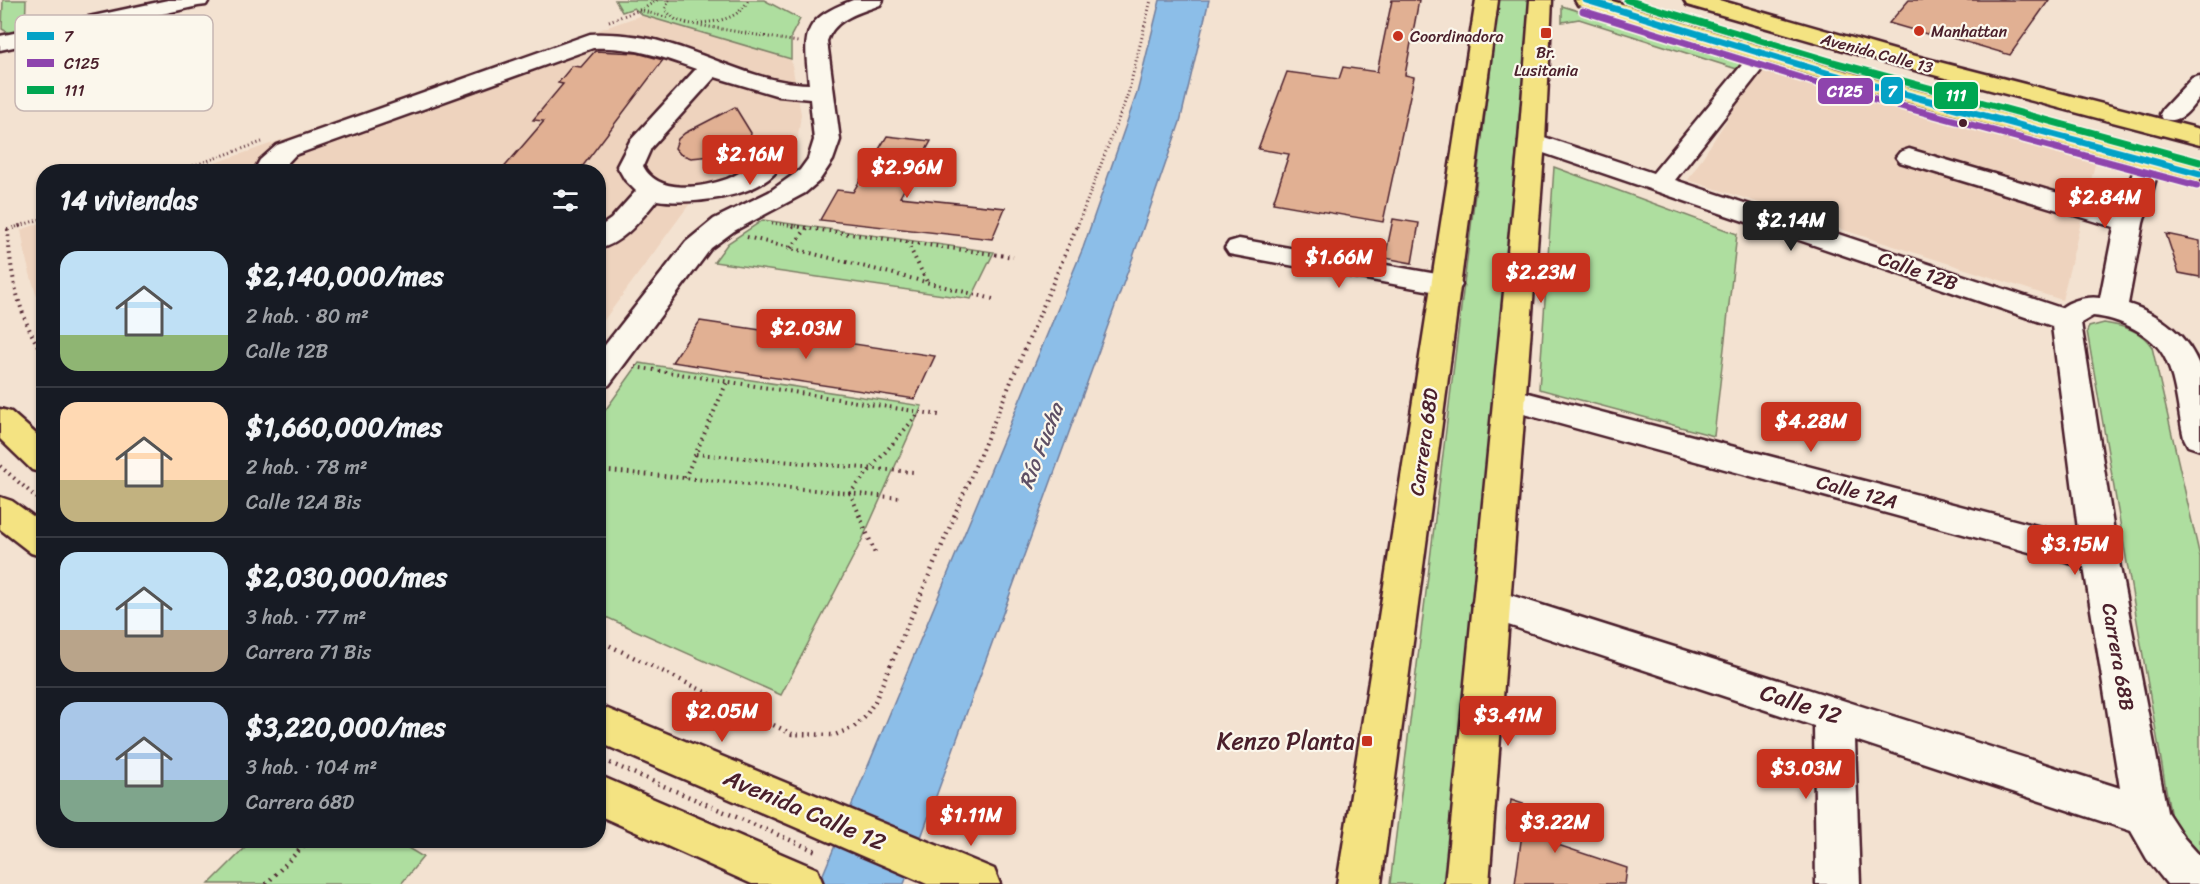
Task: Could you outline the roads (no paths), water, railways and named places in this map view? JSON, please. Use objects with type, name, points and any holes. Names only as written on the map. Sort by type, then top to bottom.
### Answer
[{"type":"main road","name":"Carrera 68D","points":[[1359,884],[1448,285],[1487,0]]},
{"type":"main road","points":[[1467,884],[1532,141],[1541,0]]},
{"type":"main road","name":"Avenida Calle 13","points":[[1586,0],[1763,54],[2024,128],[2200,174]]},
{"type":"main road","name":"Avenida Calle 13","points":[[1634,0],[1898,79],[2200,158]]},
{"type":"main road","name":"Avenida Calle 13","points":[[1695,0],[1900,60],[2199,127]]},
{"type":"main road","name":"Avenida Calle 13","points":[[1748,0],[2075,90],[2172,114],[2199,127]]},
{"type":"main road","points":[[1898,79],[2024,128]]},
{"type":"main road","points":[[2075,90],[2199,127]]},
{"type":"main road","points":[[0,420],[36,454]]},
{"type":"main road","points":[[0,510],[36,537]]},
{"type":"main road","name":"Avenida Calle 12","points":[[606,728],[806,857]]},
{"type":"main road","name":"Avenida Calle 12","points":[[606,796],[806,857],[959,876]]},
{"type":"street","points":[[129,15],[198,0]]},
{"type":"street","points":[[606,366],[694,248],[723,225],[785,194],[806,180],[818,166],[825,153],[827,140],[820,92],[816,41],[818,31],[836,16],[861,5],[894,1]]},
{"type":"street","points":[[270,164],[286,150],[590,41],[619,39],[635,41],[777,89],[820,92]]},
{"type":"street","points":[[0,43],[15,40]]},
{"type":"street","points":[[1658,184],[1763,54]]},
{"type":"street","points":[[711,67],[639,146],[630,166],[634,174],[651,191],[700,194],[742,183],[765,169]]},
{"type":"street","points":[[2172,114],[2200,83]]},
{"type":"street","name":"Calle 12B","points":[[1532,141],[2066,320]]},
{"type":"street","points":[[1909,157],[2129,223]]},
{"type":"street","points":[[2113,308],[2129,223],[2148,161]]},
{"type":"street","points":[[606,235],[621,225],[651,191]]},
{"type":"street","points":[[1239,248],[1448,285]]},
{"type":"street","points":[[2066,320],[2070,314],[2079,309],[2113,308],[2144,322],[2158,332],[2181,358],[2200,438]]},
{"type":"street","name":"Carrera 68B","points":[[2066,320],[2100,557],[2146,816],[2160,844],[2180,868],[2198,884]]},
{"type":"street","name":"Calle 12A","points":[[1509,399],[2100,557]]},
{"type":"street","name":"Calle 12","points":[[1491,604],[2146,816]]},
{"type":"street","points":[[1834,715],[1838,884]]},
{"type":"water","name":"Río Fucha","points":[[1160,0],[1209,0],[1180,122],[904,884],[819,884],[1083,248],[1137,93]]},
{"type":"place","name":"Manhattan","points":[[1919,31]]},
{"type":"place","name":"Br. Lusitania","points":[[1546,33]]},
{"type":"place","name":"Coordinadora","points":[[1398,36]]},
{"type":"place","name":"Kenzo Planta","points":[[1367,741]]}]
